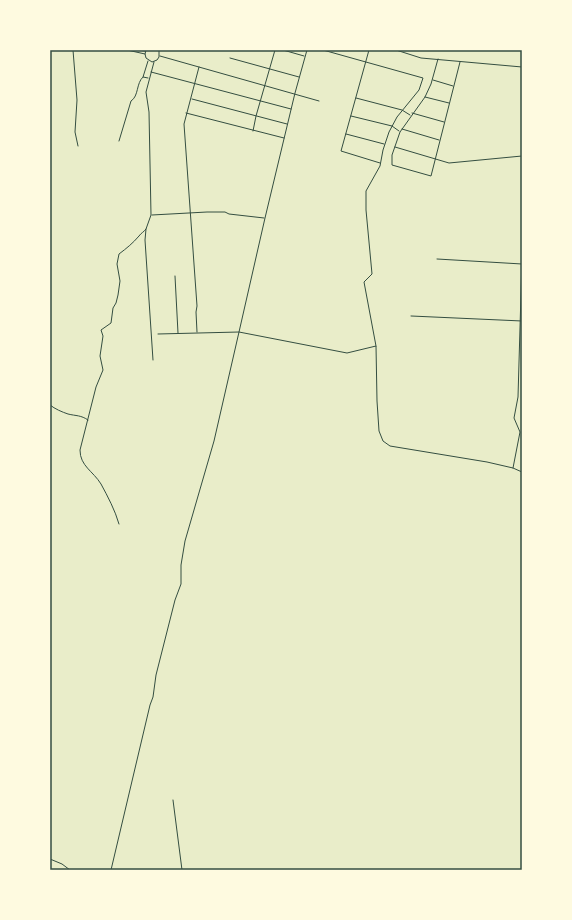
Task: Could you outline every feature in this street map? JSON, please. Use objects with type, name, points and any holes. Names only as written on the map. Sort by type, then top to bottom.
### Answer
[{"type":"street","points":[[73,50],[77,100],[75,132],[78,146]]},
{"type":"street","points":[[126,50],[145,52]]},
{"type":"street","points":[[138,50],[145,52]]},
{"type":"street","points":[[153,360],[145,240],[146,229],[151,215],[150,112],[146,92],[148,78],[154,62],[160,56],[159,50]]},
{"type":"street","points":[[253,131],[264,85],[275,50]]},
{"type":"street","points":[[283,50],[305,56]]},
{"type":"street","points":[[111,870],[153,697],[156,675],[175,600],[181,584],[181,565],[185,541],[214,441],[265,218],[306,50]]},
{"type":"street","points":[[323,50],[423,78],[419,90],[402,110],[392,126],[380,163],[366,191],[366,210],[372,274],[364,282],[376,346],[376,401],[379,431],[383,441],[390,446],[487,462],[513,468],[522,472]]},
{"type":"street","points":[[369,50],[341,151],[380,163]]},
{"type":"street","points":[[396,50],[421,58],[522,67]]},
{"type":"street","points":[[119,141],[131,101],[135,98],[140,80],[144,77],[148,60],[145,52]]},
{"type":"street","points":[[160,56],[320,101]]},
{"type":"street","points":[[230,58],[269,70],[299,77]]},
{"type":"street","points":[[438,59],[425,97],[410,115],[400,132],[392,155],[392,165],[431,176],[460,61]]},
{"type":"street","points":[[148,60],[154,62]]},
{"type":"street","points":[[197,332],[197,306],[184,124],[200,67]]},
{"type":"street","points":[[151,72],[292,109]]},
{"type":"street","points":[[144,77],[148,78]]},
{"type":"street","points":[[432,80],[454,86]]},
{"type":"street","points":[[425,97],[449,104]]},
{"type":"street","points":[[191,98],[288,124]]},
{"type":"street","points":[[356,98],[402,110],[410,115]]},
{"type":"street","points":[[186,113],[284,138]]},
{"type":"street","points":[[412,113],[444,122]]},
{"type":"street","points":[[351,116],[392,126],[400,132]]},
{"type":"street","points":[[402,129],[439,140]]},
{"type":"street","points":[[346,134],[385,144]]},
{"type":"street","points":[[394,147],[449,163],[522,156]]},
{"type":"street","points":[[151,215],[225,212],[229,214],[265,218]]},
{"type":"street","points":[[119,524],[116,512],[101,484],[81,459],[80,450],[81,440],[86,428],[96,387],[103,370],[100,356],[103,336],[101,330],[111,322],[113,308],[118,295],[120,281],[117,264],[119,254],[133,243],[146,229]]},
{"type":"street","points":[[437,259],[522,264]]},
{"type":"street","points":[[513,468],[520,432],[514,418],[518,397],[522,259]]},
{"type":"street","points":[[176,276],[178,333]]},
{"type":"street","points":[[411,316],[522,321]]},
{"type":"street","points":[[158,334],[239,332],[347,353],[376,346]]},
{"type":"street","points":[[50,405],[58,410],[83,417],[88,420]]},
{"type":"street","points":[[173,800],[182,870]]},
{"type":"street","points":[[50,859],[62,864],[70,870]]}]
